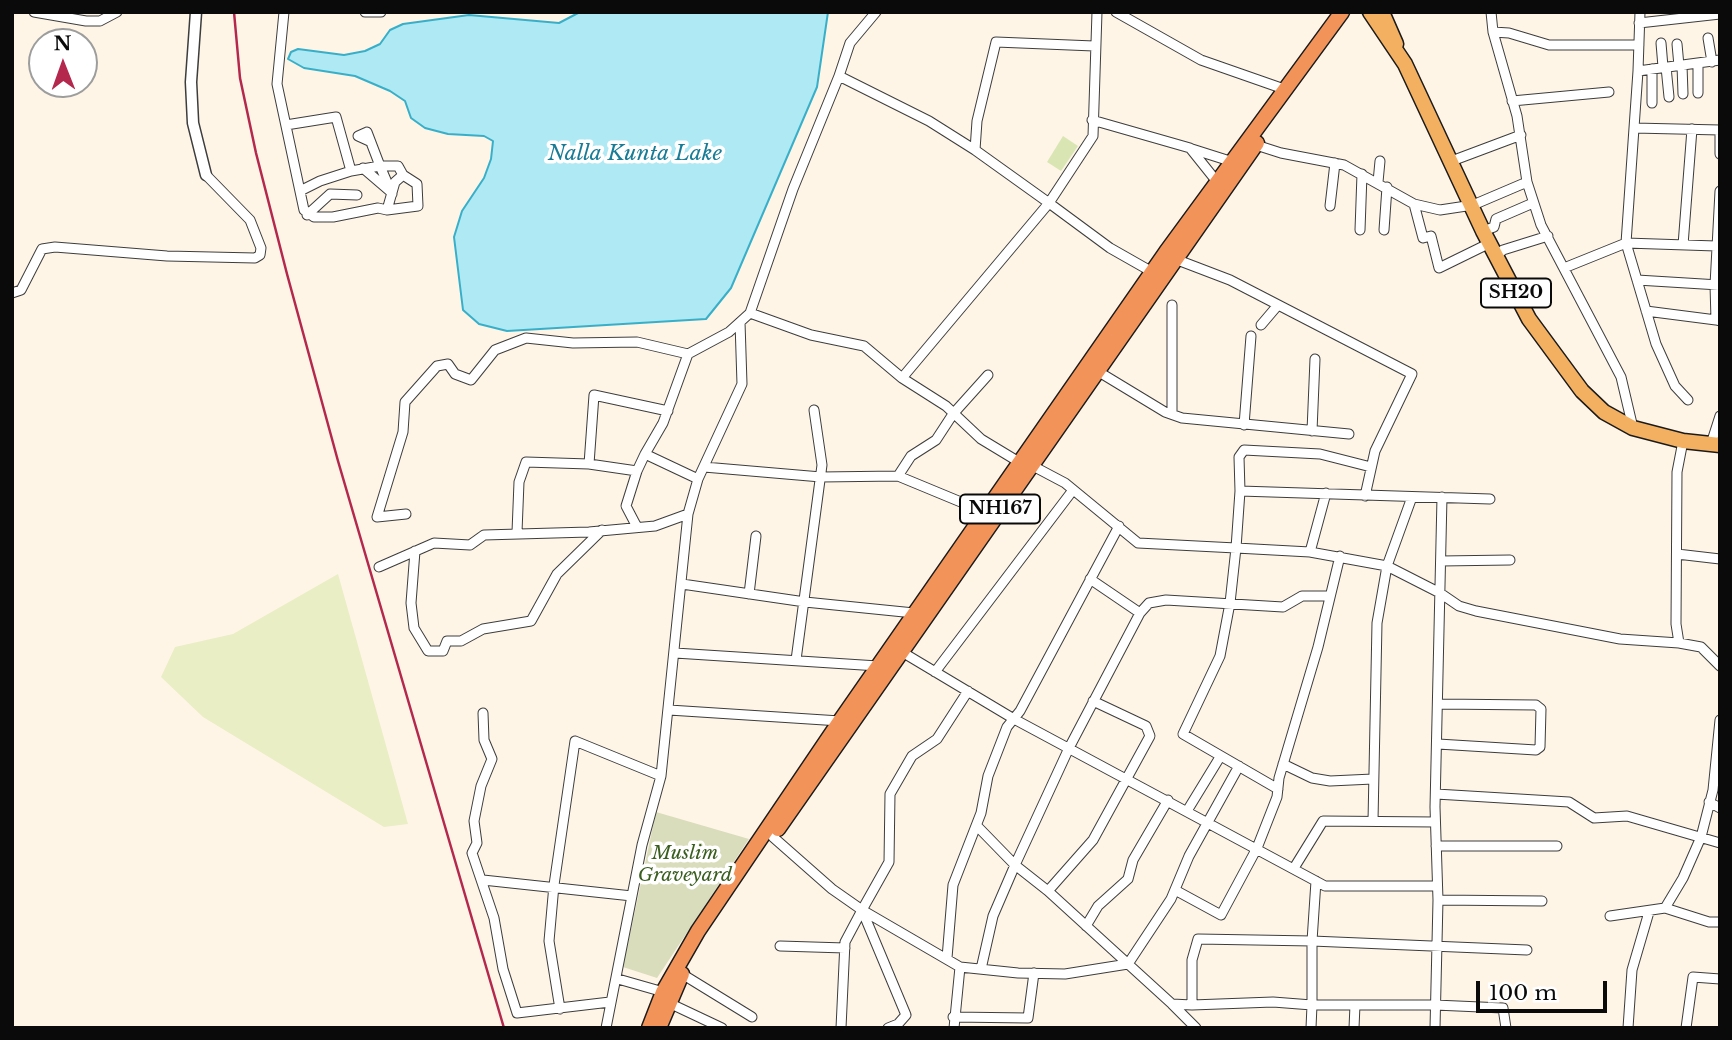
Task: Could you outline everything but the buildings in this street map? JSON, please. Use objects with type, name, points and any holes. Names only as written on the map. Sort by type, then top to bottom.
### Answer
[{"type":"highway","name":"NH167","points":[[649,1028],[773,837],[902,652],[1025,464],[1218,183],[1342,12]]},
{"type":"highway","name":"NH167","points":[[659,1028],[668,997],[698,931],[840,721],[985,512],[1099,372],[1157,275],[1175,259],[1352,12]]},
{"type":"main road","name":"SH20","points":[[1370,12],[1397,49]]},
{"type":"main road","name":"SH20","points":[[1382,12],[1449,162],[1490,243],[1536,329],[1582,391],[1604,412],[1633,428],[1683,441],[1716,445]]},
{"type":"street","points":[[34,12],[100,21],[117,12]]},
{"type":"street","points":[[12,293],[21,290],[42,249],[55,247],[167,256],[255,258],[260,255],[261,248],[250,220],[206,175],[193,123],[191,82],[196,12]]},
{"type":"street","points":[[284,12],[277,85],[307,215]]},
{"type":"street","points":[[365,12],[381,12]]},
{"type":"street","points":[[637,527],[626,506],[637,471],[681,383],[688,354],[750,313],[797,178],[850,43],[876,12]]},
{"type":"street","points":[[902,378],[1049,203],[1093,136],[1097,12]]},
{"type":"street","points":[[1116,12],[1201,60],[1284,89]]},
{"type":"street","points":[[1491,12],[1493,32],[1521,135],[1527,182],[1534,203],[1548,236],[1621,377],[1633,428]]},
{"type":"street","points":[[1640,12],[1626,243],[1668,373],[1688,400]]},
{"type":"street","points":[[1639,23],[1720,14]]},
{"type":"street","points":[[1493,32],[1509,33],[1549,46],[1639,45]]},
{"type":"street","points":[[1638,71],[1716,61],[1708,38]]},
{"type":"street","points":[[975,150],[977,121],[996,42],[1094,46]]},
{"type":"street","points":[[1661,43],[1669,97]]},
{"type":"street","points":[[1677,44],[1683,94]]},
{"type":"street","points":[[1698,64],[1698,93]]},
{"type":"street","points":[[1652,69],[1652,103]]},
{"type":"street","points":[[839,76],[929,121],[975,150],[1110,248],[1157,275]]},
{"type":"street","points":[[1512,102],[1609,92]]},
{"type":"street","points":[[286,125],[336,117],[351,171]]},
{"type":"street","points":[[1092,120],[1233,162]]},
{"type":"street","points":[[1634,128],[1720,130],[1720,154]]},
{"type":"street","points":[[1683,245],[1692,129]]},
{"type":"street","points":[[1449,162],[1521,135]]},
{"type":"street","points":[[369,141],[392,194]]},
{"type":"street","points":[[1256,145],[1335,163],[1362,174],[1414,204],[1440,211],[1473,205],[1527,182]]},
{"type":"street","points":[[1190,148],[1218,183]]},
{"type":"street","points":[[1380,161],[1384,230]]},
{"type":"street","points":[[1330,206],[1335,163]]},
{"type":"street","points":[[300,191],[351,171],[380,166],[398,166],[402,175],[417,184],[418,206],[387,210],[378,208],[333,217],[307,215]]},
{"type":"street","points":[[363,168],[392,194]]},
{"type":"street","points":[[1360,230],[1362,174]]},
{"type":"street","points":[[387,210],[395,182],[402,175]]},
{"type":"street","points":[[1646,311],[1718,321],[1716,246],[1720,191]]},
{"type":"street","points":[[307,215],[330,194],[357,195]]},
{"type":"street","points":[[1414,204],[1423,238],[1430,236],[1439,268],[1490,243],[1496,219],[1534,203]]},
{"type":"street","points":[[1490,243],[1503,250],[1548,236]]},
{"type":"street","points":[[1564,268],[1626,243],[1716,246]]},
{"type":"street","points":[[1175,259],[1230,280],[1412,374],[1371,467],[1365,496]]},
{"type":"street","points":[[1637,280],[1717,285]]},
{"type":"street","points":[[1261,325],[1278,304]]},
{"type":"street","points":[[1172,305],[1172,414]]},
{"type":"street","points":[[750,313],[811,335],[864,346],[902,378],[953,414],[981,439],[1073,490],[1138,543],[1340,556],[1387,566],[1440,593],[1459,606],[1476,611],[1620,639],[1679,642],[1701,647],[1720,666]]},
{"type":"street","points":[[606,1028],[610,1002],[618,979],[632,896],[661,776],[676,653],[688,514],[698,479],[741,384],[740,322]]},
{"type":"street","points":[[1244,425],[1251,336]]},
{"type":"street","points":[[406,514],[377,517],[403,432],[405,402],[437,366],[448,364],[456,374],[471,380],[495,350],[526,338],[572,343],[637,342],[688,354]]},
{"type":"street","points":[[1312,431],[1315,359]]},
{"type":"street","points":[[1099,372],[1172,414],[1207,422],[1349,434]]},
{"type":"street","points":[[898,475],[911,456],[936,440],[953,414],[988,374]]},
{"type":"street","points":[[589,464],[594,395],[668,411]]},
{"type":"street","points":[[796,660],[821,477],[814,410]]},
{"type":"street","points":[[1716,445],[1720,416]]},
{"type":"street","points":[[1679,642],[1676,625],[1677,472],[1683,441]]},
{"type":"street","points":[[1278,789],[1183,734],[1220,656],[1230,603],[1236,548],[1240,491],[1239,457],[1244,450],[1320,454],[1371,467]]},
{"type":"street","points":[[645,454],[698,479]]},
{"type":"street","points":[[517,532],[519,482],[526,462],[589,464],[637,471]]},
{"type":"street","points":[[704,467],[821,477],[898,475],[985,512]]},
{"type":"street","points":[[935,671],[1073,490]]},
{"type":"street","points":[[1240,491],[1490,499]]},
{"type":"street","points":[[1310,552],[1326,493]]},
{"type":"street","points":[[1373,821],[1377,623],[1387,566],[1412,496]]},
{"type":"street","points":[[1435,1028],[1442,497]]},
{"type":"street","points":[[379,567],[435,543],[470,545],[484,535],[655,526],[688,514]]},
{"type":"street","points":[[947,958],[953,885],[977,826],[988,776],[1007,727],[1014,719],[1119,526]]},
{"type":"street","points":[[415,551],[411,603],[414,628],[428,651],[443,651],[447,641],[461,641],[483,629],[531,621],[557,574],[601,530]]},
{"type":"street","points":[[749,594],[756,536]]},
{"type":"street","points":[[1677,554],[1720,559]]},
{"type":"street","points":[[1175,890],[1221,915],[1257,848],[1278,797],[1283,764],[1318,647],[1340,556]]},
{"type":"street","points":[[1441,561],[1510,560]]},
{"type":"street","points":[[1090,579],[1140,613]]},
{"type":"street","points":[[682,584],[805,602],[914,613]]},
{"type":"street","points":[[981,969],[993,916],[1015,865],[1093,701],[1140,613],[1149,603],[1166,600],[1283,607],[1302,596],[1329,596]]},
{"type":"street","points":[[902,652],[1014,719],[1325,886],[1436,886]]},
{"type":"street","points":[[676,653],[878,666]]},
{"type":"street","points":[[841,1028],[845,948],[849,931],[889,862],[890,794],[912,756],[937,740],[968,691]]},
{"type":"street","points":[[1048,891],[1093,840],[1127,779],[1150,730],[1093,701]]},
{"type":"street","points":[[1438,744],[1536,750],[1540,747],[1539,706],[1439,704]]},
{"type":"street","points":[[669,710],[840,721]]},
{"type":"street","points":[[483,713],[484,740],[492,759],[481,786],[474,821],[477,843],[472,853],[494,918],[503,969],[517,1013],[610,1002]]},
{"type":"street","points":[[1665,908],[1683,878],[1701,837],[1709,802],[1716,791],[1720,720]]},
{"type":"street","points":[[560,1009],[549,941],[554,885],[575,741],[661,776]]},
{"type":"street","points":[[1187,811],[1220,757]]},
{"type":"street","points":[[1283,764],[1312,778],[1330,781],[1373,779]]},
{"type":"street","points":[[773,837],[862,910],[960,967],[1065,974],[1128,964],[1175,890],[1207,823],[1239,766]]},
{"type":"street","points":[[1436,794],[1558,800],[1569,802],[1594,818],[1627,816],[1720,843]]},
{"type":"street","points":[[1086,926],[1098,906],[1128,879],[1133,860],[1168,800]]},
{"type":"street","points":[[1709,802],[1720,808]]},
{"type":"street","points":[[1294,868],[1323,821],[1436,822]]},
{"type":"street","points":[[977,826],[1015,865],[1048,891],[1196,1028]]},
{"type":"street","points":[[1436,846],[1557,846]]},
{"type":"street","points":[[483,880],[554,885],[632,896]]},
{"type":"street","points":[[1311,1028],[1316,881]]},
{"type":"street","points":[[1438,900],[1542,901]]},
{"type":"street","points":[[1610,916],[1665,908],[1709,922],[1720,922]]},
{"type":"street","points":[[862,910],[909,1028]]},
{"type":"street","points":[[1628,1028],[1632,970],[1649,912]]},
{"type":"street","points":[[1192,1005],[1192,960],[1198,939],[1436,944],[1527,950]]},
{"type":"street","points":[[780,946],[845,948]]},
{"type":"street","points":[[954,1028],[960,967]]},
{"type":"street","points":[[682,974],[752,1017]]},
{"type":"street","points":[[953,1017],[1028,1018],[1034,974]]},
{"type":"street","points":[[1686,1028],[1693,977],[1720,979]]},
{"type":"street","points":[[618,979],[668,997],[722,1028]]},
{"type":"street","points":[[1172,1004],[1273,1002],[1503,1008],[1506,1028]]},
{"type":"street","points":[[1354,1028],[1355,1005]]},
{"type":"street","points":[[888,1028],[898,1024],[906,1015]]},
{"type":"green space","points":[[1063,136],[1078,146],[1061,171],[1047,162]]},
{"type":"green space","points":[[338,574],[408,824],[384,827],[203,717],[161,677],[175,647],[233,634]]},
{"type":"green space","name":"Muslim Graveyard","points":[[656,812],[749,839],[657,978],[623,967]]},
{"type":"water","name":"Nalla Kunta Lake","points":[[580,12],[828,12],[817,87],[731,288],[706,319],[507,331],[479,324],[463,310],[454,237],[462,211],[484,178],[491,159],[493,141],[484,136],[448,134],[425,128],[411,118],[405,101],[390,91],[355,76],[304,68],[288,59],[291,52],[298,49],[344,55],[365,51],[380,44],[390,30],[403,24],[469,15],[559,23]]},
{"type":"railway","points":[[234,12],[240,78],[287,274],[338,461],[504,1028]]}]
